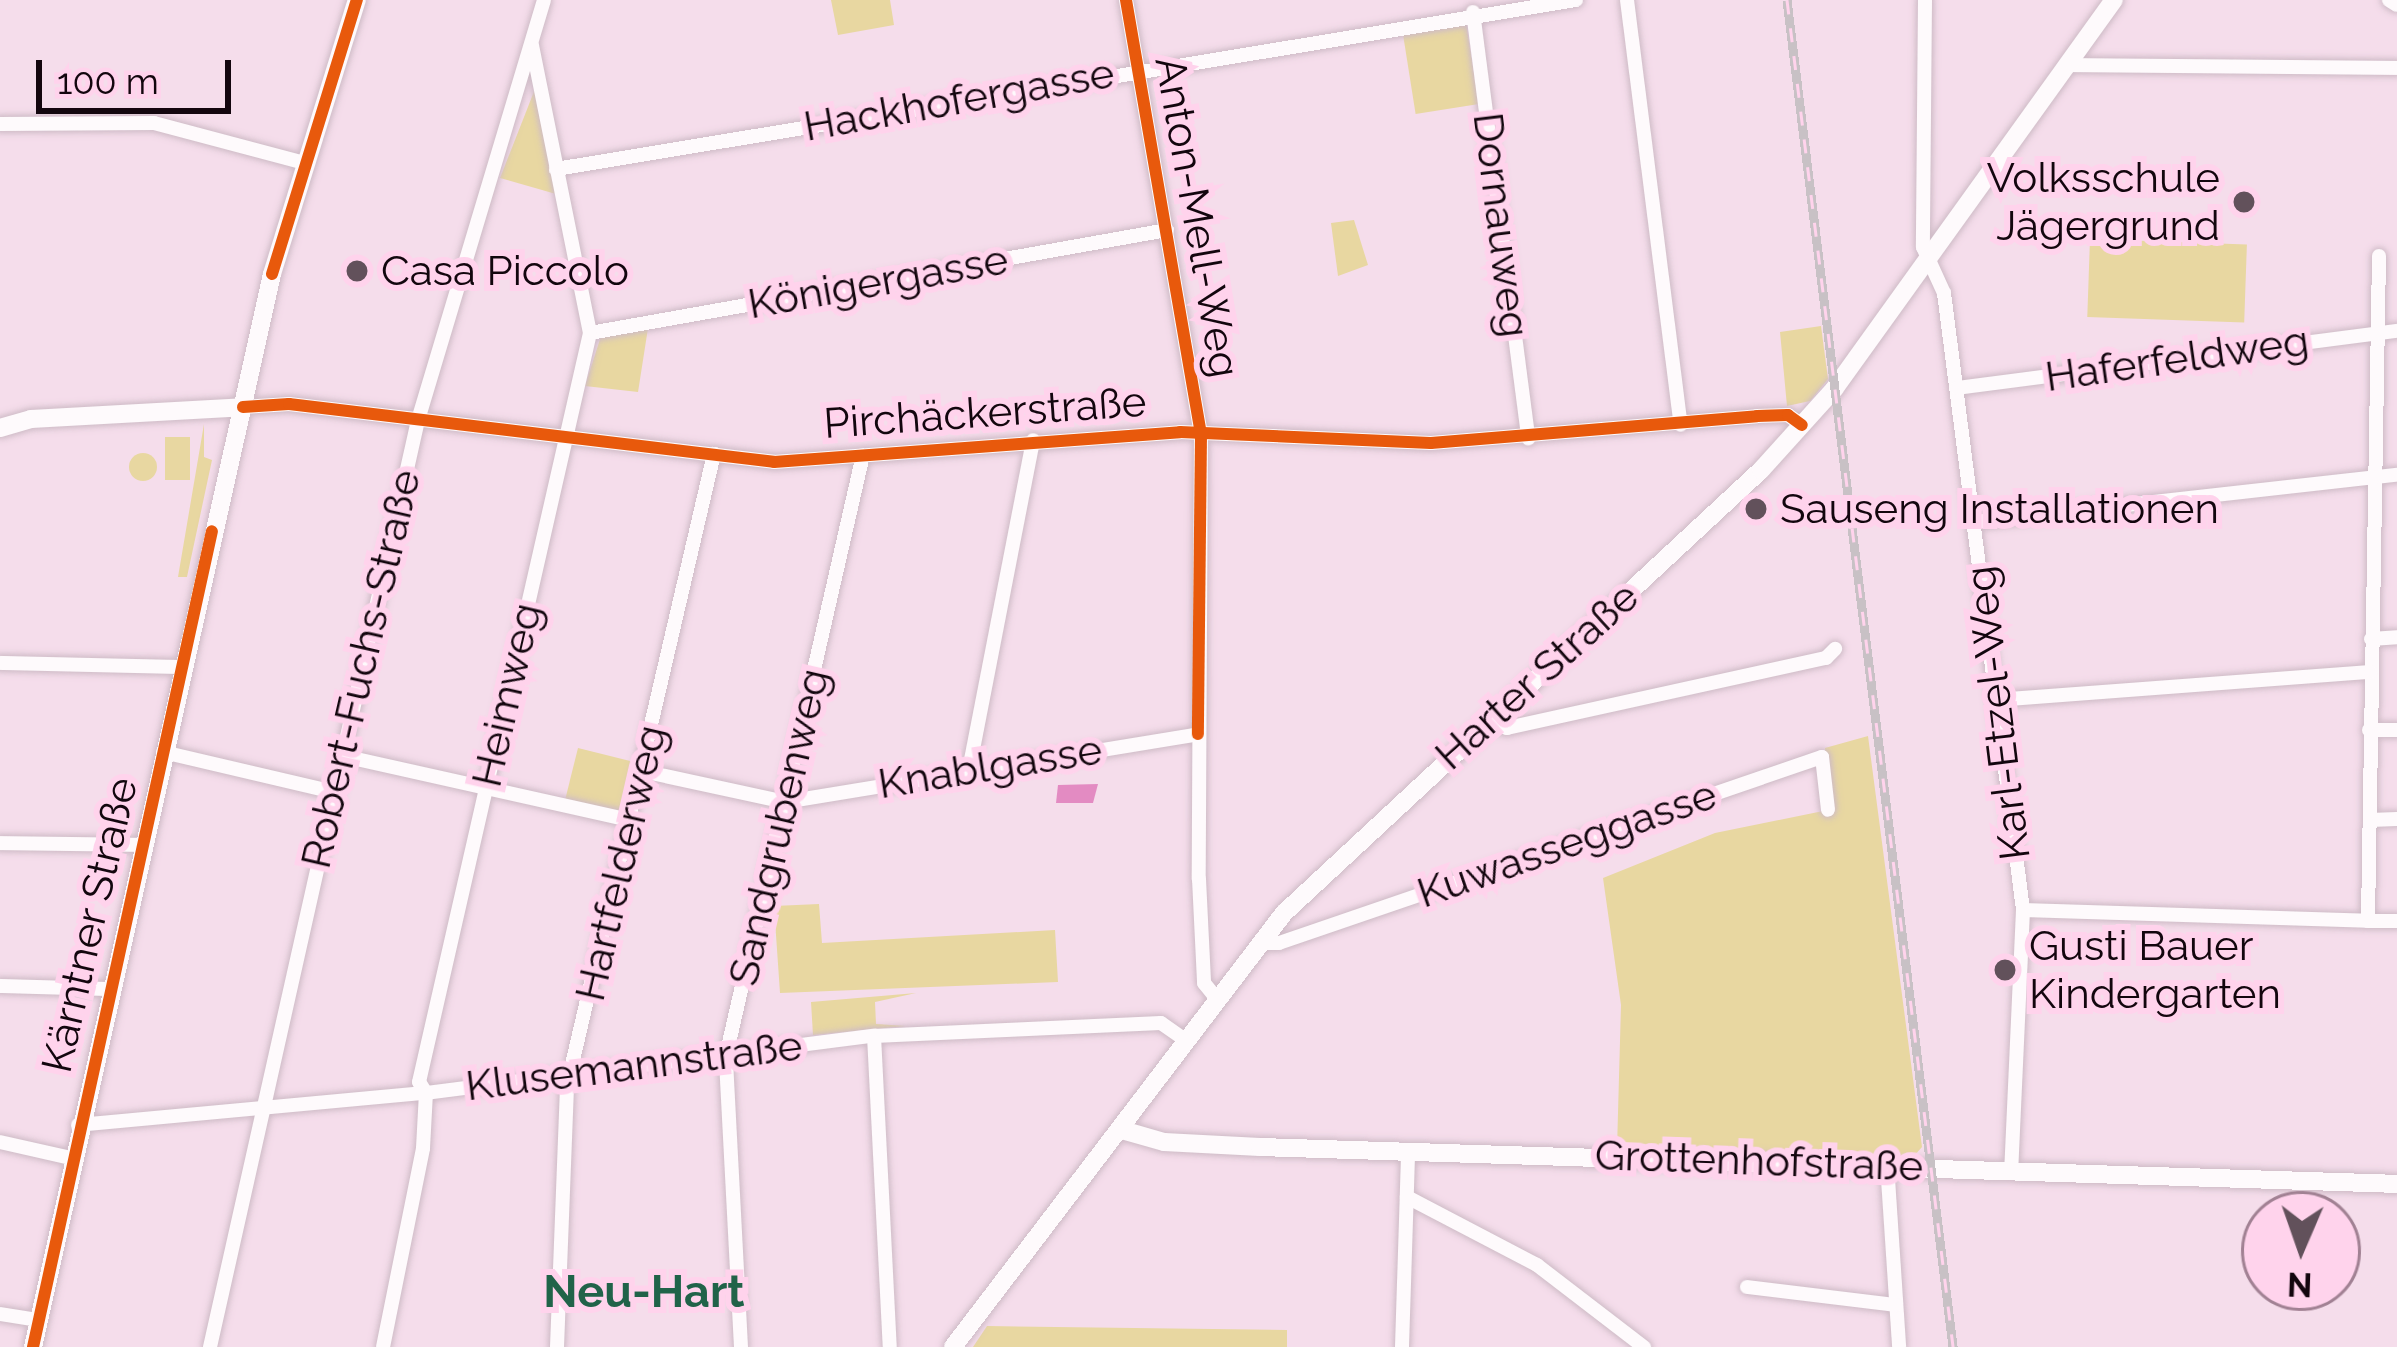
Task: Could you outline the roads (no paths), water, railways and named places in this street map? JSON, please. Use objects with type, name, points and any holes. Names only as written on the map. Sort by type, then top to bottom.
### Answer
[{"type":"main road","name":"Kärntner Straße","points":[[33,1347],[78,1125],[301,162],[357,0]]},
{"type":"main road","name":"Harter Straße","points":[[953,1347],[1260,943],[1345,851],[1802,425],[1930,259],[2068,65],[2106,2]]},
{"type":"main road","points":[[0,428],[31,419],[243,407]]},
{"type":"main road","name":"Grottenhofstraße","points":[[1122,1130],[1164,1142],[2397,1184]]},
{"type":"street","name":"Robert-Fuchs-Straße","points":[[210,1347],[418,420],[546,0]]},
{"type":"street","name":"Anton-Mell-Weg","points":[[1126,0],[1201,434],[1198,734],[1204,983],[1216,998]]},
{"type":"street","name":"Hackhofergasse","points":[[556,169],[1473,12],[1576,0]]},
{"type":"street","points":[[1627,0],[1681,425]]},
{"type":"street","name":"Karl-Etzel-Weg","points":[[1925,0],[1923,247],[1944,293],[2023,910],[2011,1172]]},
{"type":"street","points":[[2389,0],[2397,5]]},
{"type":"street","name":"Dornauweg","points":[[1473,12],[1528,438]]},
{"type":"street","name":"Heimweg","points":[[383,1347],[426,1093],[419,1082],[590,333],[532,42]]},
{"type":"street","points":[[2068,65],[2397,68]]},
{"type":"street","points":[[0,124],[154,123],[301,162]]},
{"type":"street","name":"Königergasse","points":[[590,333],[1167,230]]},
{"type":"street","points":[[2368,920],[2379,256]]},
{"type":"street","name":"Haferfeldweg","points":[[1958,388],[2397,331]]},
{"type":"street","name":"Pirchäckerstraße","points":[[243,407],[268,402],[775,462],[1033,440],[1201,434],[1375,442],[1528,438],[1782,415],[1802,425]]},
{"type":"street","points":[[969,770],[1033,440]]},
{"type":"street","name":"Hartfelderweg","points":[[556,1347],[572,1076],[714,454]]},
{"type":"street","name":"Sandgrubenweg","points":[[741,1347],[725,1056],[863,455]]},
{"type":"street","points":[[1975,523],[2397,475]]},
{"type":"street","points":[[2371,639],[2397,637]]},
{"type":"street","points":[[1487,723],[1507,728],[1826,658],[1835,650]]},
{"type":"street","points":[[0,663],[183,667]]},
{"type":"street","points":[[1996,700],[2370,672]]},
{"type":"street","points":[[2369,730],[2397,730]]},
{"type":"street","name":"Knablgasse","points":[[643,771],[785,802],[1198,734]]},
{"type":"street","points":[[163,752],[334,793]]},
{"type":"street","points":[[343,757],[629,820]]},
{"type":"street","name":"Kuwasseggasse","points":[[1260,943],[1279,943],[1822,757],[1828,810]]},
{"type":"street","points":[[2370,820],[2397,819]]},
{"type":"street","points":[[0,843],[142,845]]},
{"type":"street","points":[[2023,910],[2397,921]]},
{"type":"street","points":[[0,986],[109,988]]},
{"type":"street","name":"Klusemannstraße","points":[[78,1125],[426,1093],[874,1036],[1161,1023],[1186,1040]]},
{"type":"street","points":[[874,1036],[890,1347]]},
{"type":"street","points":[[2,1142],[71,1158]]},
{"type":"street","points":[[1402,1347],[1408,1151]]},
{"type":"street","points":[[1887,1164],[1899,1347]]},
{"type":"street","points":[[1407,1196],[1537,1265],[1644,1347]]},
{"type":"street","points":[[1747,1287],[1896,1305]]},
{"type":"street","points":[[0,1313],[37,1320]]},
{"type":"railway","points":[[1787,0],[1953,1347]]},
{"type":"place","name":"Volksschule Jägergrund","points":[[2244,202]]},
{"type":"place","name":"Casa Piccolo","points":[[357,271]]},
{"type":"place","name":"Sauseng Installationen","points":[[1756,509]]},
{"type":"place","name":"Gusti Bauer Kindergarten","points":[[2005,970]]},
{"type":"district","name":"Neu-Hart","points":[[644,1292]]}]
